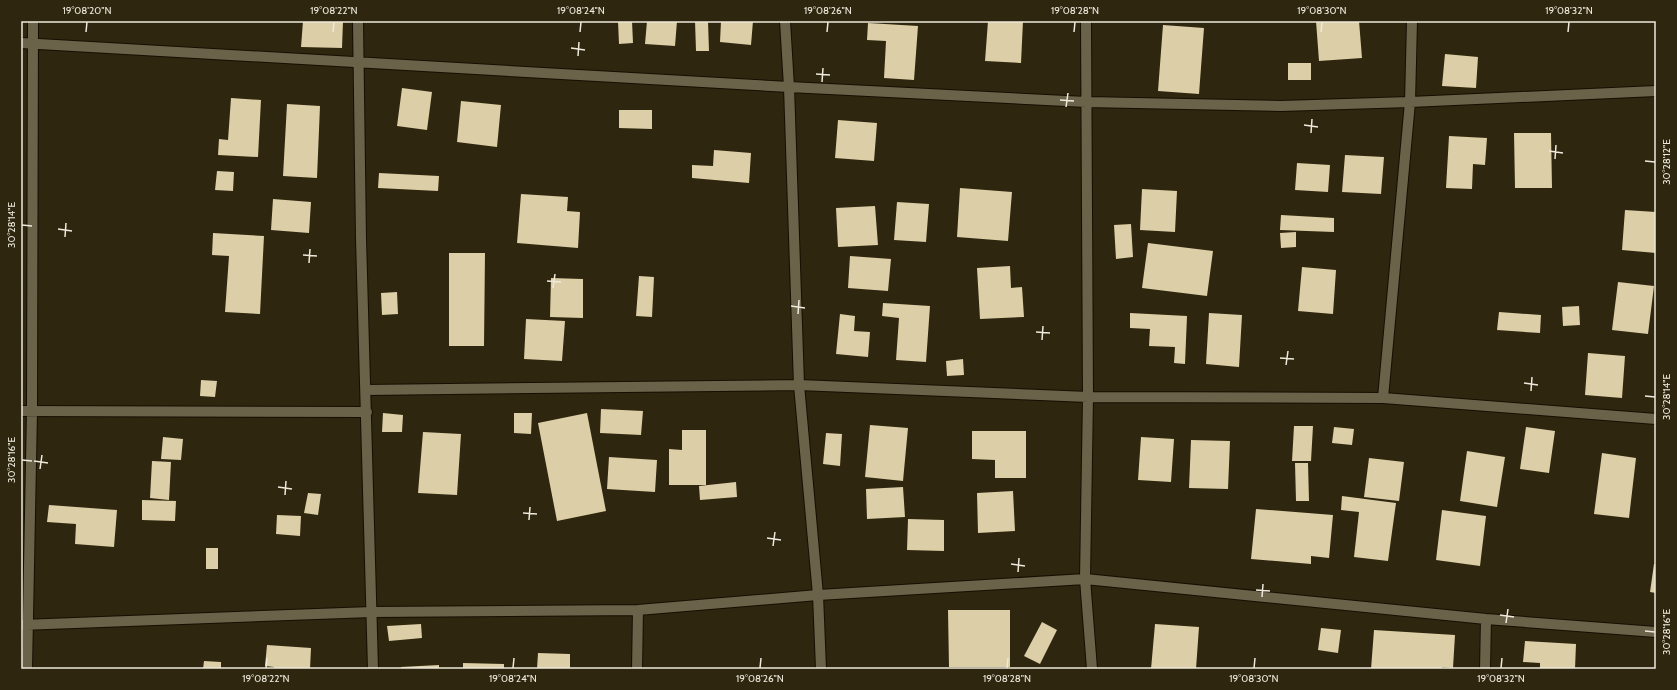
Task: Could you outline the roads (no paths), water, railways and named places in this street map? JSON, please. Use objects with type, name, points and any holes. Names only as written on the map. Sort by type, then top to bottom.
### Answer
[{"type":"street","points":[[27,669],[24,625],[32,411],[33,21]]},
{"type":"street","points":[[358,21],[361,239],[373,669]]},
{"type":"street","points":[[785,21],[789,87],[799,384],[818,595],[821,669]]},
{"type":"street","points":[[1086,21],[1088,397],[1085,579],[1092,669]]},
{"type":"street","points":[[1383,398],[1410,102],[1412,21]]},
{"type":"street","points":[[21,43],[789,87],[1086,102],[1281,106],[1656,91]]},
{"type":"street","points":[[366,390],[799,384],[1088,397],[1383,398],[1656,418]]},
{"type":"street","points":[[21,411],[367,412]]},
{"type":"street","points":[[24,625],[372,612],[638,610],[818,595],[1085,579],[1486,619],[1656,632]]},
{"type":"street","points":[[637,669],[638,610]]},
{"type":"street","points":[[1485,669],[1486,619]]}]
